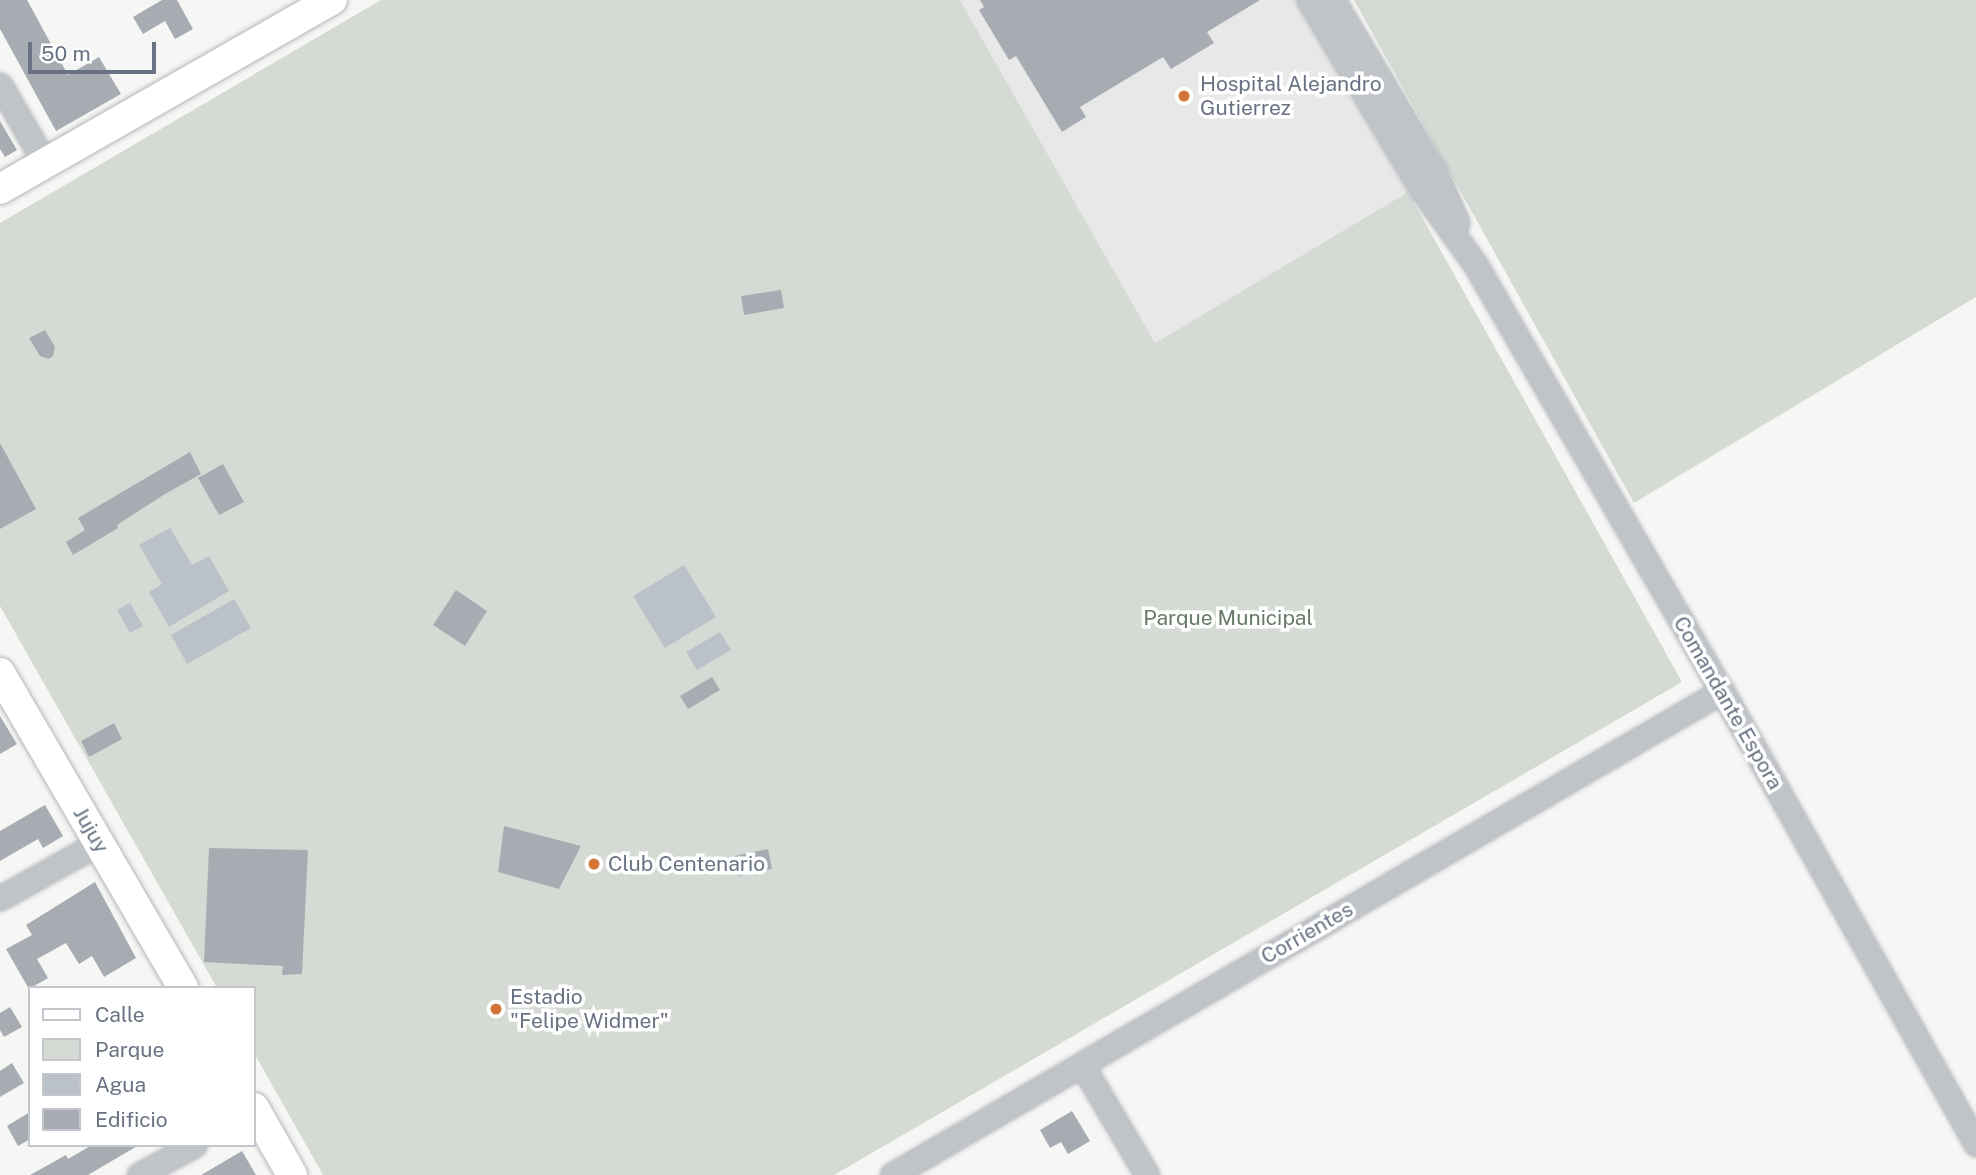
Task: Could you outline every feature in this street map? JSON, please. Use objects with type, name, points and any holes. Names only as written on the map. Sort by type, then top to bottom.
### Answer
[{"type":"main road","points":[[0,189],[316,4]]},
{"type":"main road","name":"Jujuy","points":[[0,673],[182,986]]},
{"type":"main road","points":[[256,1113],[292,1175]]},
{"type":"street","name":"Comandante Espora","points":[[1309,0],[1422,190],[1475,264],[1722,691],[1976,1144]]},
{"type":"street","name":"Comandante Espora","points":[[1333,0],[1435,172],[1475,264]]},
{"type":"street","points":[[0,85],[45,163]]},
{"type":"street","name":"Corrientes","points":[[892,1175],[926,1166],[1082,1065],[1722,691]]},
{"type":"street","points":[[0,898],[99,843]]},
{"type":"street","points":[[1082,1065],[1147,1175]]},
{"type":"street","points":[[139,1175],[190,1147]]},
{"type":"shaded area","name":"Hospital Alejandro Gutierrez","points":[[960,0],[1298,0],[1408,192],[1155,343]]},
{"type":"green space","name":"Parque Municipal","points":[[381,0],[960,0],[1155,343],[1408,192],[1682,682],[834,1175],[323,1175],[256,1057],[256,986],[216,986],[0,606],[0,223]]},
{"type":"green space","points":[[1354,0],[1976,0],[1976,297],[1634,503]]},
{"type":"water","points":[[170,528],[192,565],[209,556],[229,591],[169,627],[149,592],[162,584],[139,545]]},
{"type":"water","points":[[684,565],[716,617],[665,648],[633,596]]},
{"type":"water","points":[[234,599],[251,628],[187,664],[171,635]]},
{"type":"water","points":[[130,603],[143,626],[130,633],[117,610]]},
{"type":"water","points":[[720,632],[731,650],[697,670],[686,652]]},
{"type":"building","points":[[0,0],[27,0],[68,75],[99,57],[121,94],[56,131],[0,29]]},
{"type":"building","points":[[162,0],[177,0],[193,29],[175,39],[165,21],[143,34],[133,17]]},
{"type":"building","points":[[980,0],[1260,0],[1207,32],[1214,43],[1171,69],[1163,57],[1080,107],[1086,117],[1062,132],[1016,56],[1009,60],[979,10],[984,7]]},
{"type":"building","points":[[0,121],[17,150],[5,157],[0,149]]},
{"type":"building","points":[[781,290],[784,308],[744,315],[741,296]]},
{"type":"building","points":[[45,330],[55,347],[53,356],[49,359],[40,356],[29,338]]},
{"type":"building","points":[[0,443],[36,509],[0,529]]},
{"type":"building","points":[[190,452],[201,474],[165,494],[117,525],[118,528],[73,555],[66,542],[85,530],[78,518]]},
{"type":"building","points":[[223,464],[244,502],[219,515],[198,478]]},
{"type":"building","points":[[456,590],[487,611],[465,646],[433,625]]},
{"type":"building","points":[[712,677],[720,690],[688,709],[680,696]]},
{"type":"building","points":[[0,716],[17,744],[0,754]]},
{"type":"building","points":[[114,723],[122,739],[89,757],[81,741]]},
{"type":"building","points":[[45,805],[63,836],[43,848],[38,839],[0,861],[0,831]]},
{"type":"building","points":[[504,826],[581,846],[559,889],[498,872]]},
{"type":"building","points":[[209,848],[308,850],[302,974],[282,975],[283,966],[204,962]]},
{"type":"building","points":[[768,849],[772,869],[738,876],[734,856]]},
{"type":"building","points":[[95,882],[136,958],[104,977],[92,956],[79,964],[66,943],[37,959],[48,978],[28,987],[6,949],[32,935],[26,925]]},
{"type":"building","points":[[10,1007],[22,1027],[4,1037],[0,1030],[0,1013]]},
{"type":"building","points":[[12,1063],[24,1083],[0,1097],[0,1071]]},
{"type":"building","points":[[1072,1111],[1090,1141],[1068,1154],[1061,1142],[1050,1148],[1040,1130]]},
{"type":"building","points":[[28,1113],[28,1140],[18,1146],[7,1126]]},
{"type":"building","points":[[89,1147],[136,1147],[88,1175],[30,1175],[66,1155],[68,1159]]},
{"type":"building","points":[[242,1151],[256,1175],[201,1175]]},
{"type":"place","name":"Hospital Alejandro Gutierrez","points":[[1184,96]]},
{"type":"place","name":"Club Centenario","points":[[594,864]]},
{"type":"place","name":"Estadio \"Felipe Widmer\"","points":[[496,1009]]}]
